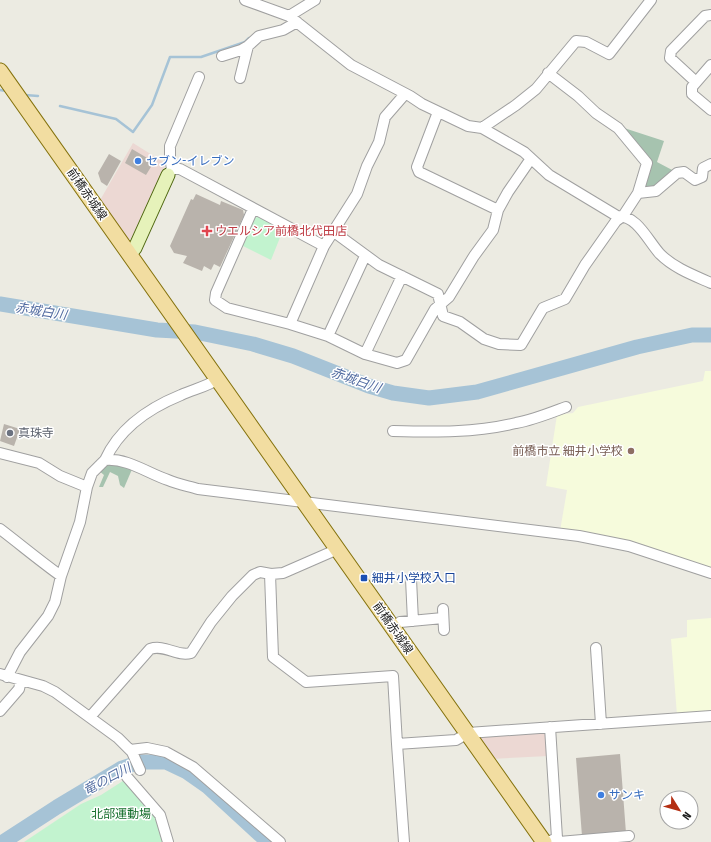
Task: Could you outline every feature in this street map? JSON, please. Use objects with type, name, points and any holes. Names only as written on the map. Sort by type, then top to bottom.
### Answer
[{"type":"main road","name":"前橋赤城線","points":[[0,71],[468,733],[551,840]]},
{"type":"street","points":[[245,0],[293,19],[351,65],[438,112],[468,126],[482,128],[524,152],[530,160],[550,176],[617,216],[624,216],[637,226],[660,254],[674,266],[711,283]]},
{"type":"street","points":[[222,56],[241,50],[259,36],[283,30],[293,19],[316,0]]},
{"type":"street","points":[[482,128],[516,105],[536,89],[576,41],[586,42],[610,54],[651,0]]},
{"type":"street","points":[[696,82],[670,58],[671,51],[705,16],[711,15]]},
{"type":"street","points":[[240,78],[248,46]]},
{"type":"street","points":[[711,65],[692,87],[692,94],[711,110]]},
{"type":"street","points":[[334,232],[365,256],[438,294],[444,316],[460,322],[484,339],[499,344],[521,345],[543,308],[565,299],[616,221],[624,216],[638,193],[647,163],[618,128],[596,114],[578,96],[548,73]]},
{"type":"street","points":[[130,254],[135,248],[170,172],[170,146],[199,77]]},
{"type":"street","points":[[290,324],[324,246],[357,194],[366,166],[379,142],[385,117],[405,94]]},
{"type":"street","points":[[438,112],[417,167],[419,172],[498,210]]},
{"type":"street","points":[[253,209],[216,293],[216,300],[227,308],[290,324],[328,336],[365,354],[397,363],[406,360],[435,309],[449,297],[474,256],[493,230],[498,210],[508,192],[530,160]]},
{"type":"street","points":[[638,193],[656,191],[677,172],[684,172],[695,180],[702,177],[704,168],[711,164]]},
{"type":"street","points":[[170,172],[180,170],[324,246]]},
{"type":"street","points":[[328,336],[365,256]]},
{"type":"street","points":[[365,354],[402,276]]},
{"type":"street","points":[[139,769],[131,751],[118,738],[55,692],[43,686],[4,675],[48,616],[55,602],[61,576],[80,522],[87,487],[92,473],[105,460],[118,437],[147,411],[182,394],[207,386],[218,380]]},
{"type":"street","points":[[393,431],[445,432],[516,424],[566,407]]},
{"type":"street","points":[[0,453],[39,463],[60,476],[87,487]]},
{"type":"street","points":[[105,460],[112,459],[131,464],[168,480],[198,489],[579,536],[629,546],[711,572]]},
{"type":"street","points":[[0,529],[28,550],[39,561],[61,576]]},
{"type":"street","points":[[90,717],[150,649],[160,647],[185,655],[191,653],[211,622],[232,596],[253,575],[260,572],[270,574],[283,573],[338,550]]},
{"type":"street","points":[[270,574],[273,656],[306,682],[393,676],[404,842]]},
{"type":"street","points":[[411,579],[413,621]]},
{"type":"street","points":[[393,628],[400,622],[413,621],[443,614],[444,630]]},
{"type":"street","points":[[596,648],[601,724]]},
{"type":"street","points":[[0,711],[19,689],[21,680]]},
{"type":"street","points":[[397,744],[456,740],[468,733],[711,716]]},
{"type":"street","points":[[550,727],[551,840]]},
{"type":"street","points":[[131,751],[146,748],[166,752],[193,767],[280,842]]},
{"type":"street","points":[[127,777],[160,815],[168,842]]},
{"type":"street","points":[[548,842],[551,840],[559,842],[629,836]]},
{"type":"shaded area","points":[[624,128],[664,141],[657,162],[674,171],[660,185],[640,190],[649,162]]},
{"type":"shaded area","points":[[133,143],[165,163],[165,166],[131,239],[127,239],[99,202]]},
{"type":"shaded area","name":"前橋市立 細井小学校","points":[[705,371],[711,371],[711,570],[560,531],[567,490],[546,486],[557,415],[573,413],[578,407],[703,381]]},
{"type":"shaded area","points":[[108,463],[133,467],[124,488],[120,485],[118,476],[110,472],[103,487],[99,487],[104,475],[98,470]]},
{"type":"shaded area","points":[[711,618],[711,713],[677,715],[671,639],[687,637],[687,620]]},
{"type":"shaded area","points":[[546,729],[548,756],[491,759],[474,734]]},
{"type":"green space","points":[[259,216],[283,230],[271,260],[241,245],[253,219]]},
{"type":"green space","name":"北部運動場","points":[[126,779],[158,816],[166,842],[24,842],[81,804],[101,795]]},
{"type":"building","points":[[132,149],[154,162],[146,175],[125,163]]},
{"type":"building","points":[[109,154],[121,161],[107,186],[101,182],[98,173]]},
{"type":"building","name":"ウエルシア前橋北代田店","points":[[196,194],[220,205],[221,201],[243,210],[244,215],[220,267],[214,264],[211,270],[204,266],[202,271],[183,263],[187,256],[174,253],[170,246],[191,199],[193,200]]},
{"type":"building","name":"真珠寺","points":[[4,424],[20,429],[14,446],[0,441]]},
{"type":"building","name":"サンキ","points":[[620,754],[626,833],[582,836],[576,758]]},
{"type":"waterway","points":[[60,106],[116,119],[133,132],[152,105],[170,57],[201,57],[245,42],[249,38]]},
{"type":"waterway","points":[[0,90],[6,91]]},
{"type":"waterway","points":[[25,95],[38,96]]},
{"type":"waterway","name":"赤城白川","points":[[0,304],[157,330],[195,332],[253,344],[293,356],[369,386],[393,393],[429,398],[477,392],[637,347],[692,335],[711,335]]},
{"type":"waterway","name":"竜の口川","points":[[3,842],[57,807],[122,768],[140,762],[166,762],[187,772],[207,786],[268,842]]},
{"type":"place","name":"セブン-イレブン","points":[[138,161]]},
{"type":"place","name":"ウエルシア前橋北代田店","points":[[207,231]]},
{"type":"place","name":"真珠寺","points":[[10,433]]},
{"type":"place","name":"前橋市立 細井小学校","points":[[631,451]]},
{"type":"place","name":"細井小学校入口","points":[[364,578]]},
{"type":"place","name":"サンキ","points":[[601,795]]}]
